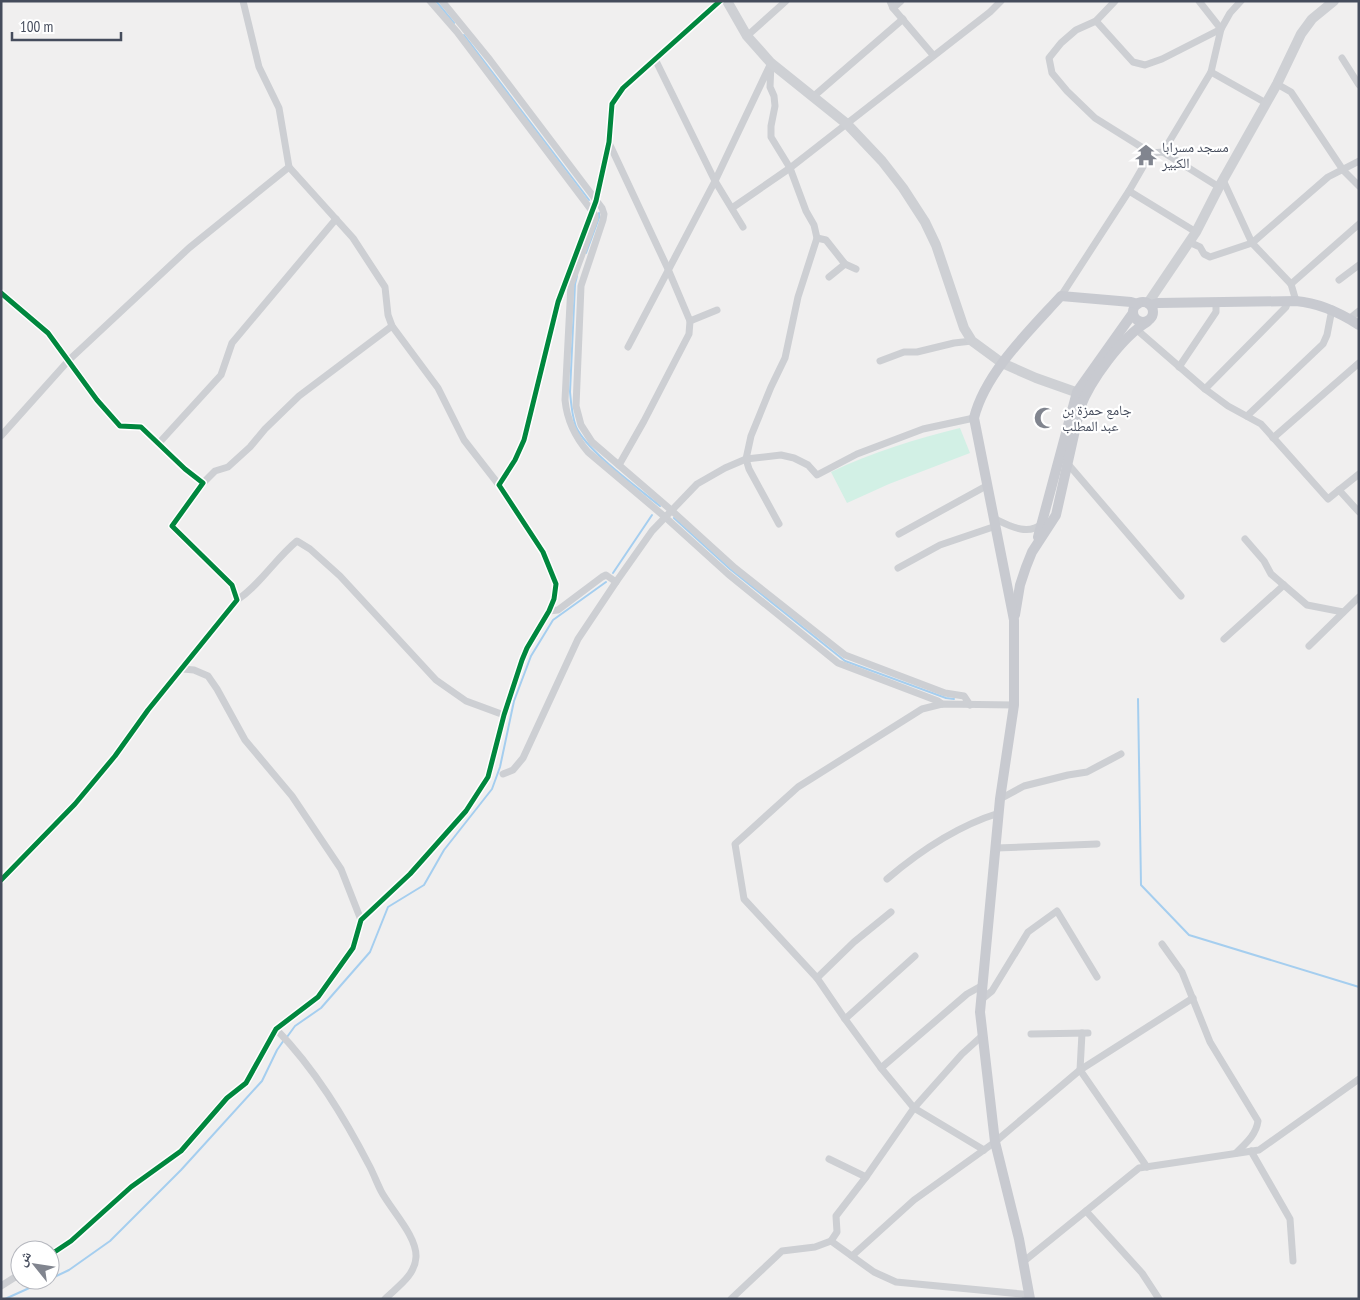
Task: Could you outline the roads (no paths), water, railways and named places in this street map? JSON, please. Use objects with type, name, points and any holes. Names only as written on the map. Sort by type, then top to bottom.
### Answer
[{"type":"main road","points":[[727,1],[747,36],[771,63],[847,124],[893,175],[925,222],[964,328],[972,341],[1002,363],[1036,378],[1081,393]]},
{"type":"main road","points":[[1030,1298],[995,1142],[980,1012],[1000,800],[1014,705],[1014,620],[1020,585],[1035,547],[1081,393],[1196,232],[1221,183],[1277,84],[1301,34],[1312,19],[1329,3]]},
{"type":"main road","points":[[1014,620],[974,418],[977,406],[1013,348],[1061,296],[1131,302],[1142,306],[1153,315],[1126,338],[1081,393],[1080,408],[1056,515],[1035,547]]},
{"type":"main road","points":[[1142,306],[1158,302],[1312,302],[1332,309],[1359,325]]},
{"type":"main road","points":[[1142,306],[1137,321],[1147,322]]},
{"type":"street","points":[[60,1248],[71,1241],[131,1187],[181,1151],[228,1098],[246,1083],[276,1029],[318,997],[353,948],[361,920],[410,874],[466,811],[488,777],[504,715],[527,648],[554,599],[556,584],[543,552],[499,485],[464,440],[438,388],[392,326],[388,316],[385,287],[354,238],[290,167],[279,108],[259,67],[242,1]]},
{"type":"street","points":[[430,1],[456,32],[595,214],[595,219],[571,284],[565,400],[566,410],[576,436],[588,452],[665,517],[728,574],[838,662],[845,667],[942,704]]},
{"type":"street","points":[[442,1],[602,208],[603,220],[581,286],[576,406],[577,416],[592,442],[735,568],[845,654],[945,693],[964,696],[970,705]]},
{"type":"street","points":[[499,485],[516,460],[524,440],[558,302],[596,201],[609,142],[612,104],[623,88],[720,1]]},
{"type":"street","points":[[747,36],[786,1]]},
{"type":"street","points":[[901,1],[891,4],[933,55]]},
{"type":"street","points":[[732,208],[790,168],[990,12],[1001,1]]},
{"type":"street","points":[[1115,1],[1096,21],[1076,30],[1061,43],[1049,58],[1052,73],[1067,91],[1095,118],[1151,153],[1164,152],[1221,183],[1252,243],[1291,284],[1292,301],[1205,389]]},
{"type":"street","points":[[1199,1],[1221,29]]},
{"type":"street","points":[[1164,152],[1211,72],[1221,29],[1230,13],[1241,1]]},
{"type":"street","points":[[814,96],[902,19]]},
{"type":"street","points":[[1096,21],[1133,62],[1144,65],[1162,59],[1221,29]]},
{"type":"street","points":[[456,32],[463,27]]},
{"type":"street","points":[[1342,58],[1359,85]]},
{"type":"street","points":[[655,59],[715,181],[743,227]]},
{"type":"street","points":[[771,63],[770,87],[776,106],[771,126],[772,137],[790,168],[806,211],[814,226],[817,238],[798,297],[785,358],[771,387],[752,436],[746,460],[779,524]]},
{"type":"street","points":[[628,347],[715,181],[771,63]]},
{"type":"street","points":[[1211,72],[1266,103]]},
{"type":"street","points":[[1277,84],[1291,92],[1343,170],[1359,186]]},
{"type":"street","points":[[609,142],[690,321],[689,334],[619,465]]},
{"type":"street","points":[[1061,296],[1129,191],[1151,153]]},
{"type":"street","points":[[1189,242],[1200,247],[1204,254],[1210,257],[1252,243],[1328,177],[1359,161]]},
{"type":"street","points":[[1,436],[69,360],[189,248],[290,167]]},
{"type":"street","points":[[1129,191],[1196,232]]},
{"type":"street","points":[[159,444],[221,375],[232,343],[336,219]]},
{"type":"street","points":[[1291,284],[1359,224]]},
{"type":"street","points":[[817,238],[826,240],[845,264],[856,268]]},
{"type":"street","points":[[829,277],[845,264]]},
{"type":"street","points":[[1339,280],[1359,265]]},
{"type":"street","points":[[1,293],[48,332],[97,400],[120,426],[141,427],[184,469],[203,483]]},
{"type":"street","points":[[1179,367],[1216,312],[1216,302]]},
{"type":"street","points":[[1247,416],[1322,344],[1327,335],[1332,309]]},
{"type":"street","points":[[690,321],[718,310]]},
{"type":"street","points":[[1349,319],[1359,311]]},
{"type":"street","points":[[237,600],[232,585],[172,526],[203,483],[215,471],[228,467],[299,396],[392,326]]},
{"type":"street","points":[[1136,329],[1205,389],[1228,406],[1261,424],[1328,499],[1359,474]]},
{"type":"street","points":[[880,361],[904,352],[917,352],[954,343],[972,341]]},
{"type":"street","points":[[1273,438],[1359,363]]},
{"type":"street","points":[[503,774],[513,770],[522,758],[578,640],[616,582],[652,531],[697,484],[725,468],[746,460],[780,455],[794,458],[808,465],[817,475],[857,454],[923,429],[974,418]]},
{"type":"street","points":[[1068,464],[1181,596]]},
{"type":"street","points":[[899,534],[988,485]]},
{"type":"street","points":[[1339,490],[1359,512]]},
{"type":"street","points":[[898,568],[940,545],[995,523],[1026,530],[1036,529],[1042,524]]},
{"type":"street","points":[[1245,539],[1264,560],[1271,574],[1307,606],[1343,612]]},
{"type":"street","points":[[1,880],[75,804],[237,600],[251,591],[285,550],[297,541],[310,549],[340,576],[436,680],[466,700],[504,715]]},
{"type":"street","points":[[549,610],[558,610],[606,575],[616,582]]},
{"type":"street","points":[[1224,638],[1284,585]]},
{"type":"street","points":[[1309,646],[1359,597]]},
{"type":"street","points":[[183,669],[194,670],[208,676],[245,740],[292,796],[341,869],[361,920]]},
{"type":"street","points":[[984,1150],[914,1108],[881,1068],[817,978],[744,899],[735,844],[798,787],[922,709],[942,704],[1014,705]]},
{"type":"street","points":[[1000,800],[1024,786],[1088,772],[1121,754]]},
{"type":"street","points":[[887,879],[911,858],[945,836],[976,820],[999,813]]},
{"type":"street","points":[[996,848],[1097,844]]},
{"type":"street","points":[[981,1000],[992,991],[1028,932],[1057,911],[1097,977]]},
{"type":"street","points":[[817,978],[854,942],[891,912]]},
{"type":"street","points":[[1162,944],[1182,972],[1210,1042],[1258,1121],[1256,1130],[1236,1154]]},
{"type":"street","points":[[845,1019],[915,956]]},
{"type":"street","points":[[881,1068],[967,994],[983,985]]},
{"type":"street","points":[[852,1256],[914,1200],[995,1142],[1080,1070],[1193,998]]},
{"type":"street","points":[[276,1029],[310,1068],[350,1130],[381,1192],[414,1242],[416,1257],[412,1272],[385,1299]]},
{"type":"street","points":[[1031,1034],[1085,1033],[1080,1070],[1147,1167]]},
{"type":"street","points":[[731,1299],[782,1251],[815,1247],[831,1241],[837,1232],[836,1216],[914,1108],[962,1054],[983,1035]]},
{"type":"street","points":[[1023,1262],[1139,1168],[1260,1150],[1359,1079]]},
{"type":"street","points":[[1251,1151],[1290,1219],[1293,1261]]},
{"type":"street","points":[[829,1159],[866,1177]]},
{"type":"street","points":[[1086,1211],[1142,1273],[1159,1299]]},
{"type":"street","points":[[831,1241],[874,1272],[896,1282],[1022,1294],[1030,1298]]},
{"type":"waterway","points":[[436,1],[454,23]]},
{"type":"waterway","points":[[464,35],[589,200]]},
{"type":"waterway","points":[[586,253],[599,218],[599,213]]},
{"type":"waterway","points":[[577,276],[575,284],[570,392],[576,427],[582,437],[602,458],[660,506]]},
{"type":"waterway","points":[[613,573],[652,515]]},
{"type":"waterway","points":[[674,518],[730,569],[845,661],[946,698],[954,699]]},
{"type":"waterway","points":[[287,1037],[295,1026],[321,1008],[370,952],[388,907],[424,885],[444,850],[492,789],[500,767],[514,701],[531,656],[553,620],[606,582]]},
{"type":"waterway","points":[[1138,699],[1141,885],[1189,935],[1359,987]]},
{"type":"waterway","points":[[60,1274],[110,1241],[181,1170],[262,1081],[284,1040]]},
{"type":"waterway","points":[[5,1299],[25,1290]]},
{"type":"place","name":"مسجد مسرابا الكبير","points":[[1146,155]]},
{"type":"place","name":"جامع حمزة بن عبد المطلب","points":[[1045,418]]}]
